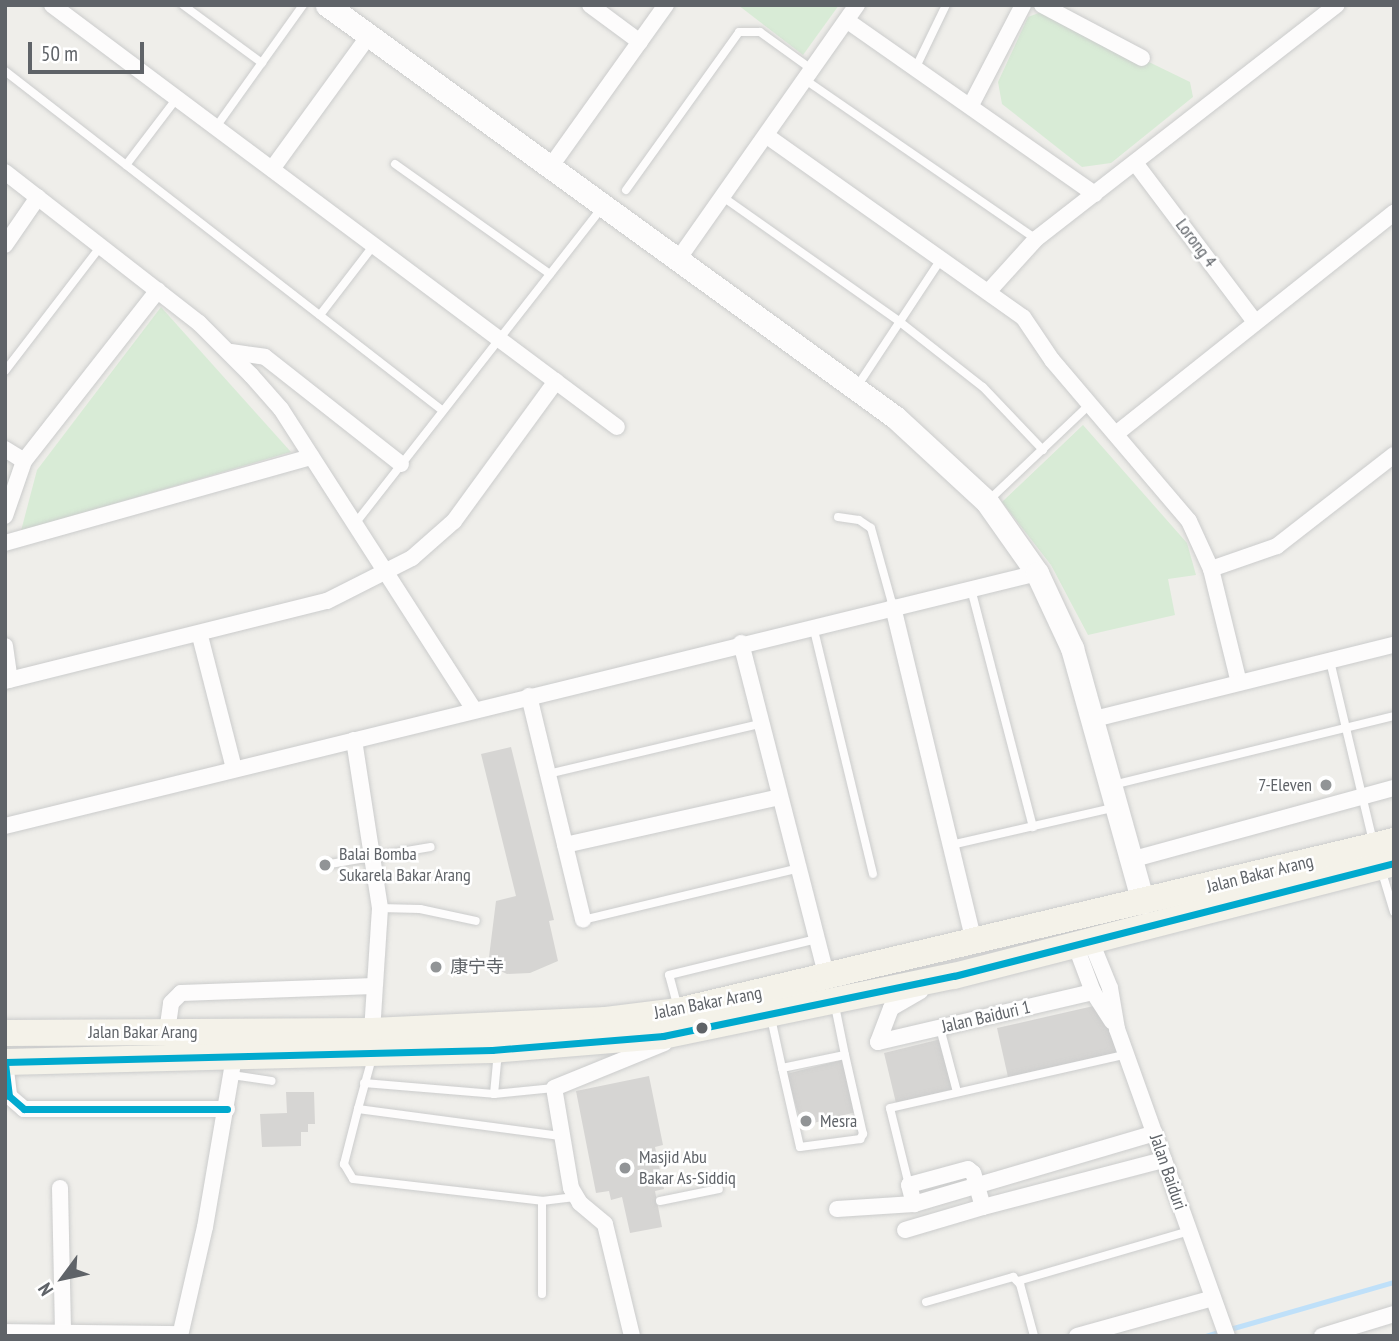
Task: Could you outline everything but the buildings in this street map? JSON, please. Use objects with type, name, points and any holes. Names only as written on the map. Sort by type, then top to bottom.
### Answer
[{"type":"main road","name":"Jalan Bakar Arang","points":[[5,1032],[167,1032],[499,1049],[594,1045],[683,1022],[827,978],[974,942],[1143,902],[1385,854]]},
{"type":"main road","name":"Jalan Bakar Arang","points":[[5,1062],[233,1067],[373,1041],[606,1020],[683,1022],[771,1014],[835,1003],[954,976],[1385,854]]},
{"type":"street","points":[[52,5],[617,427]]},
{"type":"street","points":[[327,5],[931,446],[987,502],[1037,573],[1063,623],[1094,719],[1134,859],[1143,902]]},
{"type":"street","points":[[590,5],[640,42]]},
{"type":"street","points":[[551,166],[666,5]]},
{"type":"street","points":[[677,261],[849,22],[858,5]]},
{"type":"street","points":[[971,105],[1023,5]]},
{"type":"street","points":[[1042,5],[1142,58]]},
{"type":"street","points":[[988,292],[1035,239],[1136,164],[1326,9]]},
{"type":"street","points":[[849,22],[1095,194]]},
{"type":"street","points":[[272,169],[369,37]]},
{"type":"street","points":[[767,136],[1023,317],[1089,405],[1116,433],[1189,521],[1211,569],[1239,683]]},
{"type":"street","name":"Lorong 4","points":[[1136,164],[1255,322]]},
{"type":"street","points":[[5,172],[158,290],[231,352],[281,410],[474,710]]},
{"type":"street","points":[[5,245],[38,197]]},
{"type":"street","points":[[1116,433],[1394,213]]},
{"type":"street","points":[[5,516],[24,461],[158,290]]},
{"type":"street","points":[[231,352],[265,358],[401,464]]},
{"type":"street","points":[[5,646],[8,680],[200,636],[327,601],[412,558],[454,521],[556,381]]},
{"type":"street","points":[[5,449],[24,461]]},
{"type":"street","points":[[1211,569],[1277,546],[1394,455]]},
{"type":"street","points":[[5,543],[312,457]]},
{"type":"street","points":[[5,826],[741,643],[1037,573]]},
{"type":"street","points":[[893,607],[974,942]]},
{"type":"street","points":[[200,636],[234,768]]},
{"type":"street","points":[[741,643],[759,724],[827,978]]},
{"type":"street","points":[[1094,719],[1394,645]]},
{"type":"street","points":[[529,696],[583,920]]},
{"type":"street","points":[[354,740],[380,908],[373,1041]]},
{"type":"street","points":[[1134,859],[1394,788]]},
{"type":"street","points":[[565,845],[780,797]]},
{"type":"street","name":"Jalan Baiduri","points":[[1082,941],[1094,992],[1117,1029],[1127,1054],[1227,1336]]},
{"type":"street","name":"Jalan Baiduri","points":[[1082,941],[1110,988],[1117,1029]]},
{"type":"street","name":"Jalan Baiduri 1","points":[[954,976],[895,1003],[878,1042],[1094,992]]},
{"type":"street","points":[[167,1032],[171,1003],[180,993],[374,986]]},
{"type":"street","points":[[632,1336],[605,1224],[575,1197],[560,1136],[554,1088],[683,1022]]},
{"type":"street","points":[[5,1062],[9,1096],[24,1109],[227,1108]]},
{"type":"street","points":[[5,1332],[180,1335],[233,1067]]},
{"type":"street","points":[[837,1209],[914,1204],[1155,1133]]},
{"type":"street","points":[[905,1230],[1164,1160]]},
{"type":"street","points":[[914,1204],[909,1185],[968,1169],[978,1186],[983,1207]]},
{"type":"street","points":[[60,1188],[63,1331]]},
{"type":"street","points":[[1077,1336],[1213,1298]]},
{"type":"street","points":[[1322,1336],[1356,1330],[1394,1314]]},
{"type":"lane","points":[[183,5],[262,63]]},
{"type":"lane","points":[[216,127],[303,5]]},
{"type":"lane","points":[[916,67],[946,5]]},
{"type":"lane","points":[[626,190],[739,32],[760,32],[810,76],[1035,239]]},
{"type":"lane","points":[[5,71],[443,411]]},
{"type":"lane","points":[[126,165],[177,98]]},
{"type":"lane","points":[[395,164],[550,274]]},
{"type":"lane","points":[[723,197],[900,322],[983,387],[1042,450]]},
{"type":"lane","points":[[354,526],[604,205]]},
{"type":"lane","points":[[320,315],[374,245]]},
{"type":"lane","points":[[5,371],[101,246]]},
{"type":"lane","points":[[855,389],[941,259]]},
{"type":"lane","points":[[987,502],[1089,405]]},
{"type":"lane","points":[[838,517],[859,520],[871,528],[893,607]]},
{"type":"lane","points":[[970,588],[1033,827]]},
{"type":"lane","points":[[813,626],[873,874]]},
{"type":"lane","points":[[1330,661],[1362,796],[1385,854],[1394,912]]},
{"type":"lane","points":[[951,845],[1033,827],[1116,796],[1394,716]]},
{"type":"lane","points":[[548,775],[759,724]]},
{"type":"lane","points":[[330,864],[373,859],[431,847]]},
{"type":"lane","points":[[583,920],[799,869]]},
{"type":"lane","points":[[380,908],[420,909],[476,921]]},
{"type":"lane","points":[[683,1022],[669,975],[817,939]]},
{"type":"lane","points":[[771,1014],[800,1147],[860,1139],[863,1134],[835,1003]]},
{"type":"lane","points":[[940,1028],[957,1092]]},
{"type":"lane","points":[[373,1041],[344,1164],[353,1179],[542,1201],[575,1197]]},
{"type":"lane","points":[[494,1094],[499,1049]]},
{"type":"lane","points":[[909,1185],[890,1108],[1127,1054]]},
{"type":"lane","points":[[782,1068],[845,1055]]},
{"type":"lane","points":[[233,1067],[272,1081]]},
{"type":"lane","points":[[365,1083],[494,1094],[554,1088]]},
{"type":"lane","points":[[358,1109],[560,1136]]},
{"type":"lane","points":[[660,1201],[719,1189]]},
{"type":"lane","points":[[542,1201],[542,1294]]},
{"type":"lane","points":[[1018,1281],[1189,1231]]},
{"type":"lane","points":[[926,1302],[1011,1277],[1018,1281],[1034,1336]]},
{"type":"green space","points":[[738,5],[839,5],[803,55]]},
{"type":"green space","points":[[1044,11],[1190,82],[1193,97],[1111,163],[1082,167],[1002,104],[998,82],[1028,17]]},
{"type":"green space","points":[[161,307],[291,452],[21,531],[37,470]]},
{"type":"green space","points":[[1083,425],[1187,543],[1196,575],[1168,579],[1175,615],[1088,635],[1051,565],[1002,502]]},
{"type":"waterway","points":[[1230,1329],[1394,1282]]},
{"type":"waterway","points":[[1206,1336],[1221,1331]]},
{"type":"transit line","points":[[227,1109],[24,1109],[9,1096],[5,1062],[492,1050],[663,1036],[954,976],[1394,863]]},
{"type":"place","name":"7-Eleven","points":[[1326,785]]},
{"type":"place","name":"Balai Bomba Sukarela Bakar Arang","points":[[325,865]]},
{"type":"place","name":"康宁寺","points":[[436,967]]},
{"type":"place","name":"Mesra","points":[[806,1121]]},
{"type":"place","name":"Masjid Abu Bakar As-Siddiq","points":[[625,1168]]}]
